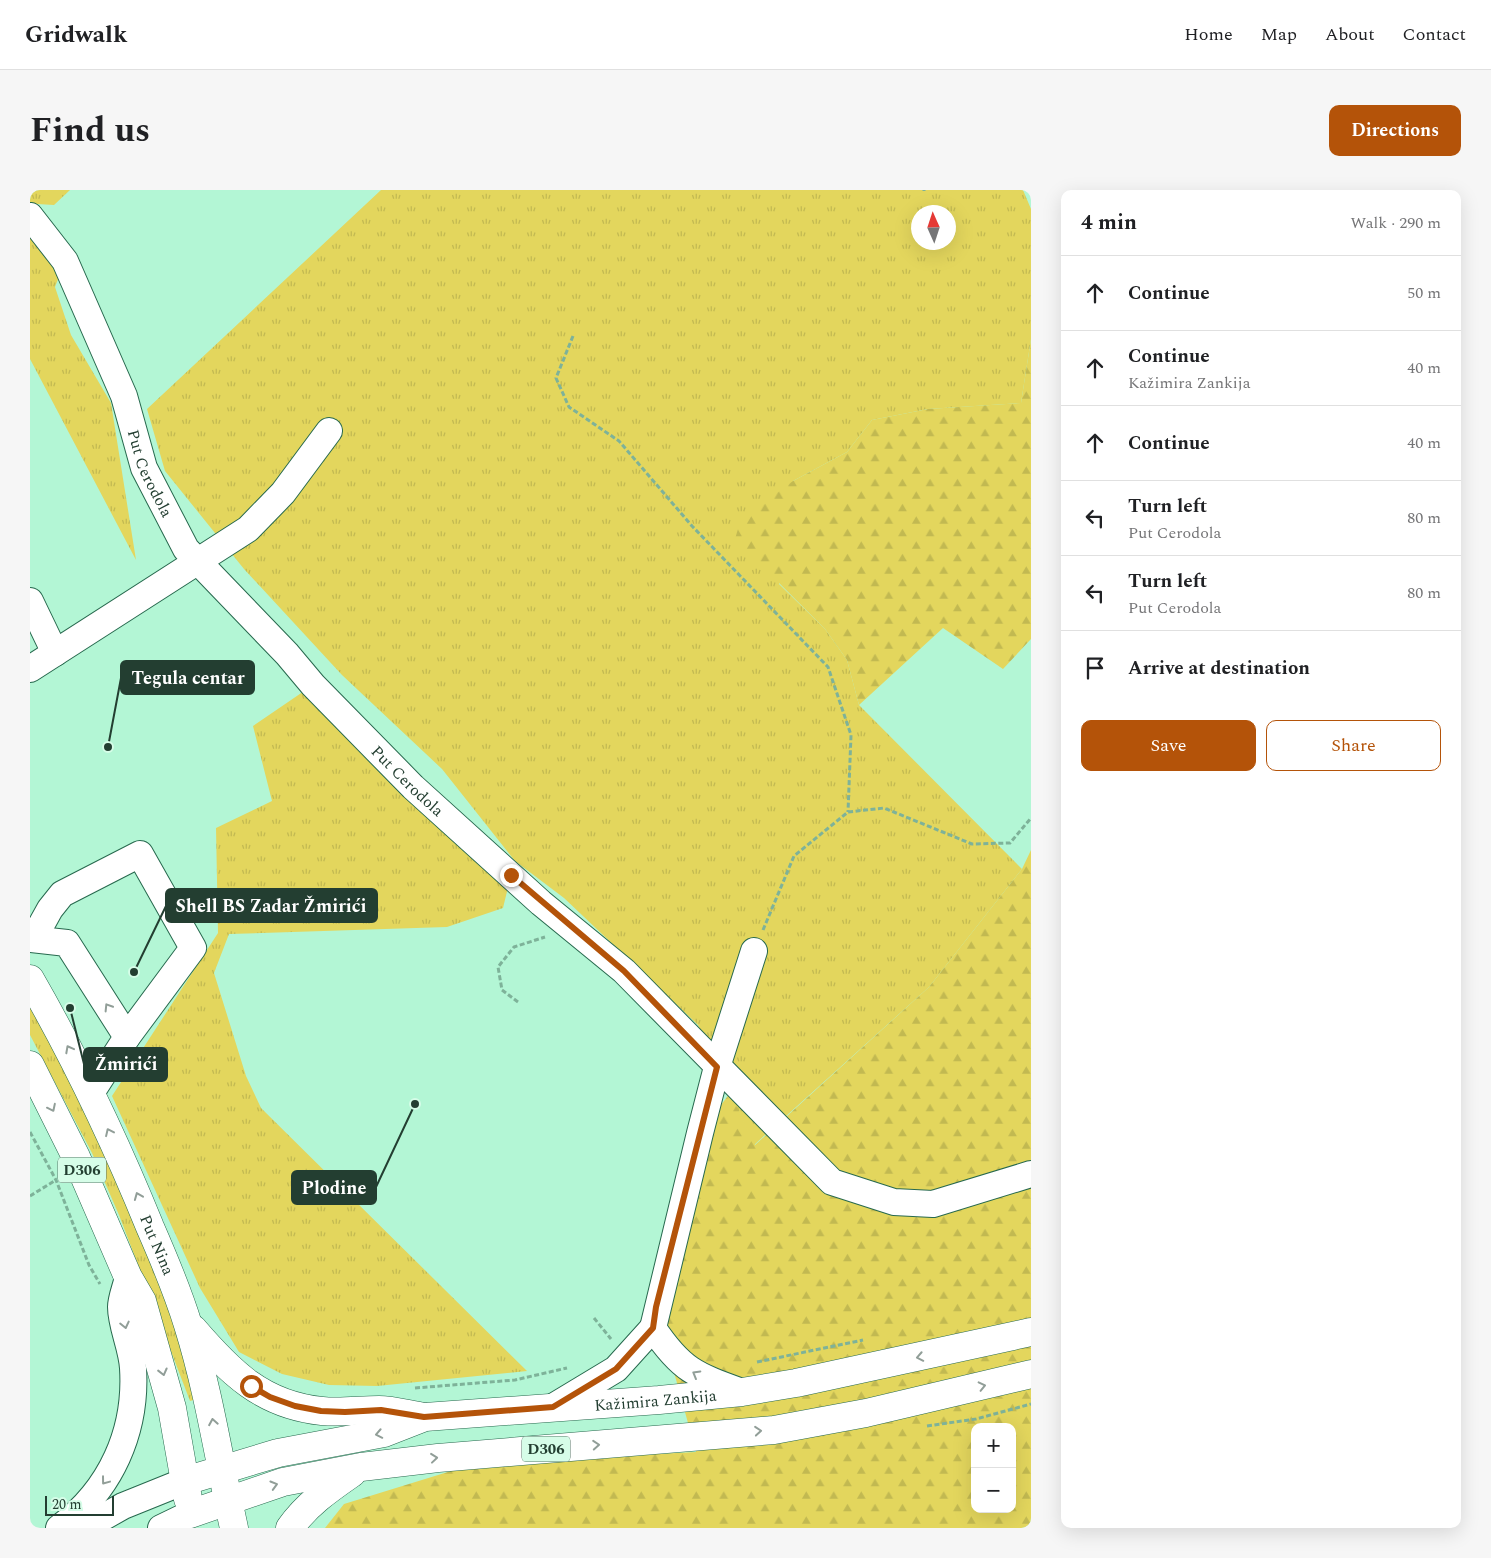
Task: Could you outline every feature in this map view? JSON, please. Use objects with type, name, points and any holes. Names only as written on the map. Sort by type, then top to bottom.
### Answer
[{"type":"main road","name":"Put Nina","points":[[30,978],[91,1092],[128,1170],[188,1323],[210,1408],[234,1528]]},
{"type":"main road","name":"D306","points":[[30,1065],[76,1157],[128,1277],[142,1301],[158,1351],[172,1408],[191,1521],[228,1500],[283,1482],[361,1467],[438,1458],[774,1430],[866,1413],[1024,1378]]},
{"type":"main road","name":"D306","points":[[188,1323],[225,1366],[251,1386],[270,1397],[295,1406],[321,1411],[381,1410],[424,1417]]},
{"type":"main road","name":"Kažimira Zankija","points":[[185,1481],[278,1453],[384,1433],[424,1417],[742,1392],[796,1383],[1031,1332]]},
{"type":"main road","points":[[290,1528],[298,1517],[320,1496],[361,1467]]},
{"type":"street","name":"Put Cerodola","points":[[30,216],[65,261],[124,396],[144,468],[186,549],[413,787],[541,903],[624,971],[832,1182],[894,1202],[933,1204],[1031,1174]]},
{"type":"street","points":[[30,669],[248,529],[283,493],[329,431]]},
{"type":"street","points":[[30,600],[55,653]]},
{"type":"street","points":[[91,1092],[126,1037],[193,948],[140,854],[62,894],[32,938],[67,943],[126,1037]]},
{"type":"street","points":[[553,1407],[616,1369],[653,1328],[656,1307],[717,1067],[754,951]]},
{"type":"street","points":[[60,1528],[87,1503],[109,1475],[127,1432],[132,1406],[133,1366],[121,1308],[128,1277]]},
{"type":"street","points":[[653,1328],[669,1352],[684,1367],[703,1378],[742,1392]]},
{"type":"street","points":[[84,1528],[123,1506],[185,1481]]},
{"type":"street","points":[[162,1528],[191,1521]]},
{"type":"path","points":[[573,336],[556,378],[569,407],[619,440],[692,526],[828,667],[851,735],[848,812]]},
{"type":"path","points":[[754,951],[794,856],[848,812],[884,808],[972,844],[1010,843],[1031,818]]},
{"type":"path","points":[[518,1002],[502,990],[498,967],[514,947],[544,937],[551,939]]},
{"type":"path","points":[[30,1132],[56,1180],[89,1265],[102,1286]]},
{"type":"path","points":[[30,1196],[56,1180]]},
{"type":"path","points":[[594,1318],[613,1341]]},
{"type":"path","points":[[755,1362],[866,1340]]},
{"type":"path","points":[[409,1388],[515,1380],[576,1367]]},
{"type":"green space","points":[[30,190],[70,190],[54,205],[37,204],[35,222],[65,261],[55,287],[71,335],[111,403],[136,560],[30,359]]},
{"type":"green space","points":[[381,190],[1023,190],[1031,209],[1031,339],[1021,403],[928,409],[872,420],[847,452],[793,481],[779,584],[825,629],[847,660],[859,705],[1022,869],[929,987],[754,1145],[698,1025],[564,898],[515,861],[442,769],[342,675],[244,569],[165,471],[147,409]]},
{"type":"green space","points":[[1031,339],[1031,639],[1003,669],[943,628],[859,705],[847,660],[825,629],[735,539],[741,519],[793,481],[847,452],[872,420],[928,409],[1021,403]]},
{"type":"green space","points":[[313,685],[511,875],[503,908],[447,927],[229,934],[214,973],[246,1076],[261,1108],[527,1371],[377,1386],[329,1385],[282,1374],[239,1352],[200,1288],[112,1096],[218,933],[216,828],[272,801],[253,726]]},
{"type":"green space","points":[[1031,850],[1031,1528],[325,1528],[344,1504],[477,1463],[696,1452],[656,1307],[700,1133],[730,1093],[755,1145],[929,987],[1022,869]]},
{"type":"green space","points":[[30,998],[44,1022],[158,1270],[201,1398],[190,1401],[119,1215],[92,1153],[30,1035]]},
{"type":"place","name":"Tegula centar","points":[[108,747]]},
{"type":"place","name":"Shell BS Zadar Žmirići","points":[[134,972]]},
{"type":"place","name":"Žmirići","points":[[70,1008]]},
{"type":"place","name":"Plodine","points":[[415,1104]]},
{"type":"route","points":[[251,1386],[270,1397],[295,1406],[321,1411],[381,1410],[424,1417],[553,1407],[616,1369],[653,1328],[656,1307],[717,1067],[624,971],[541,903],[511,875]]}]
